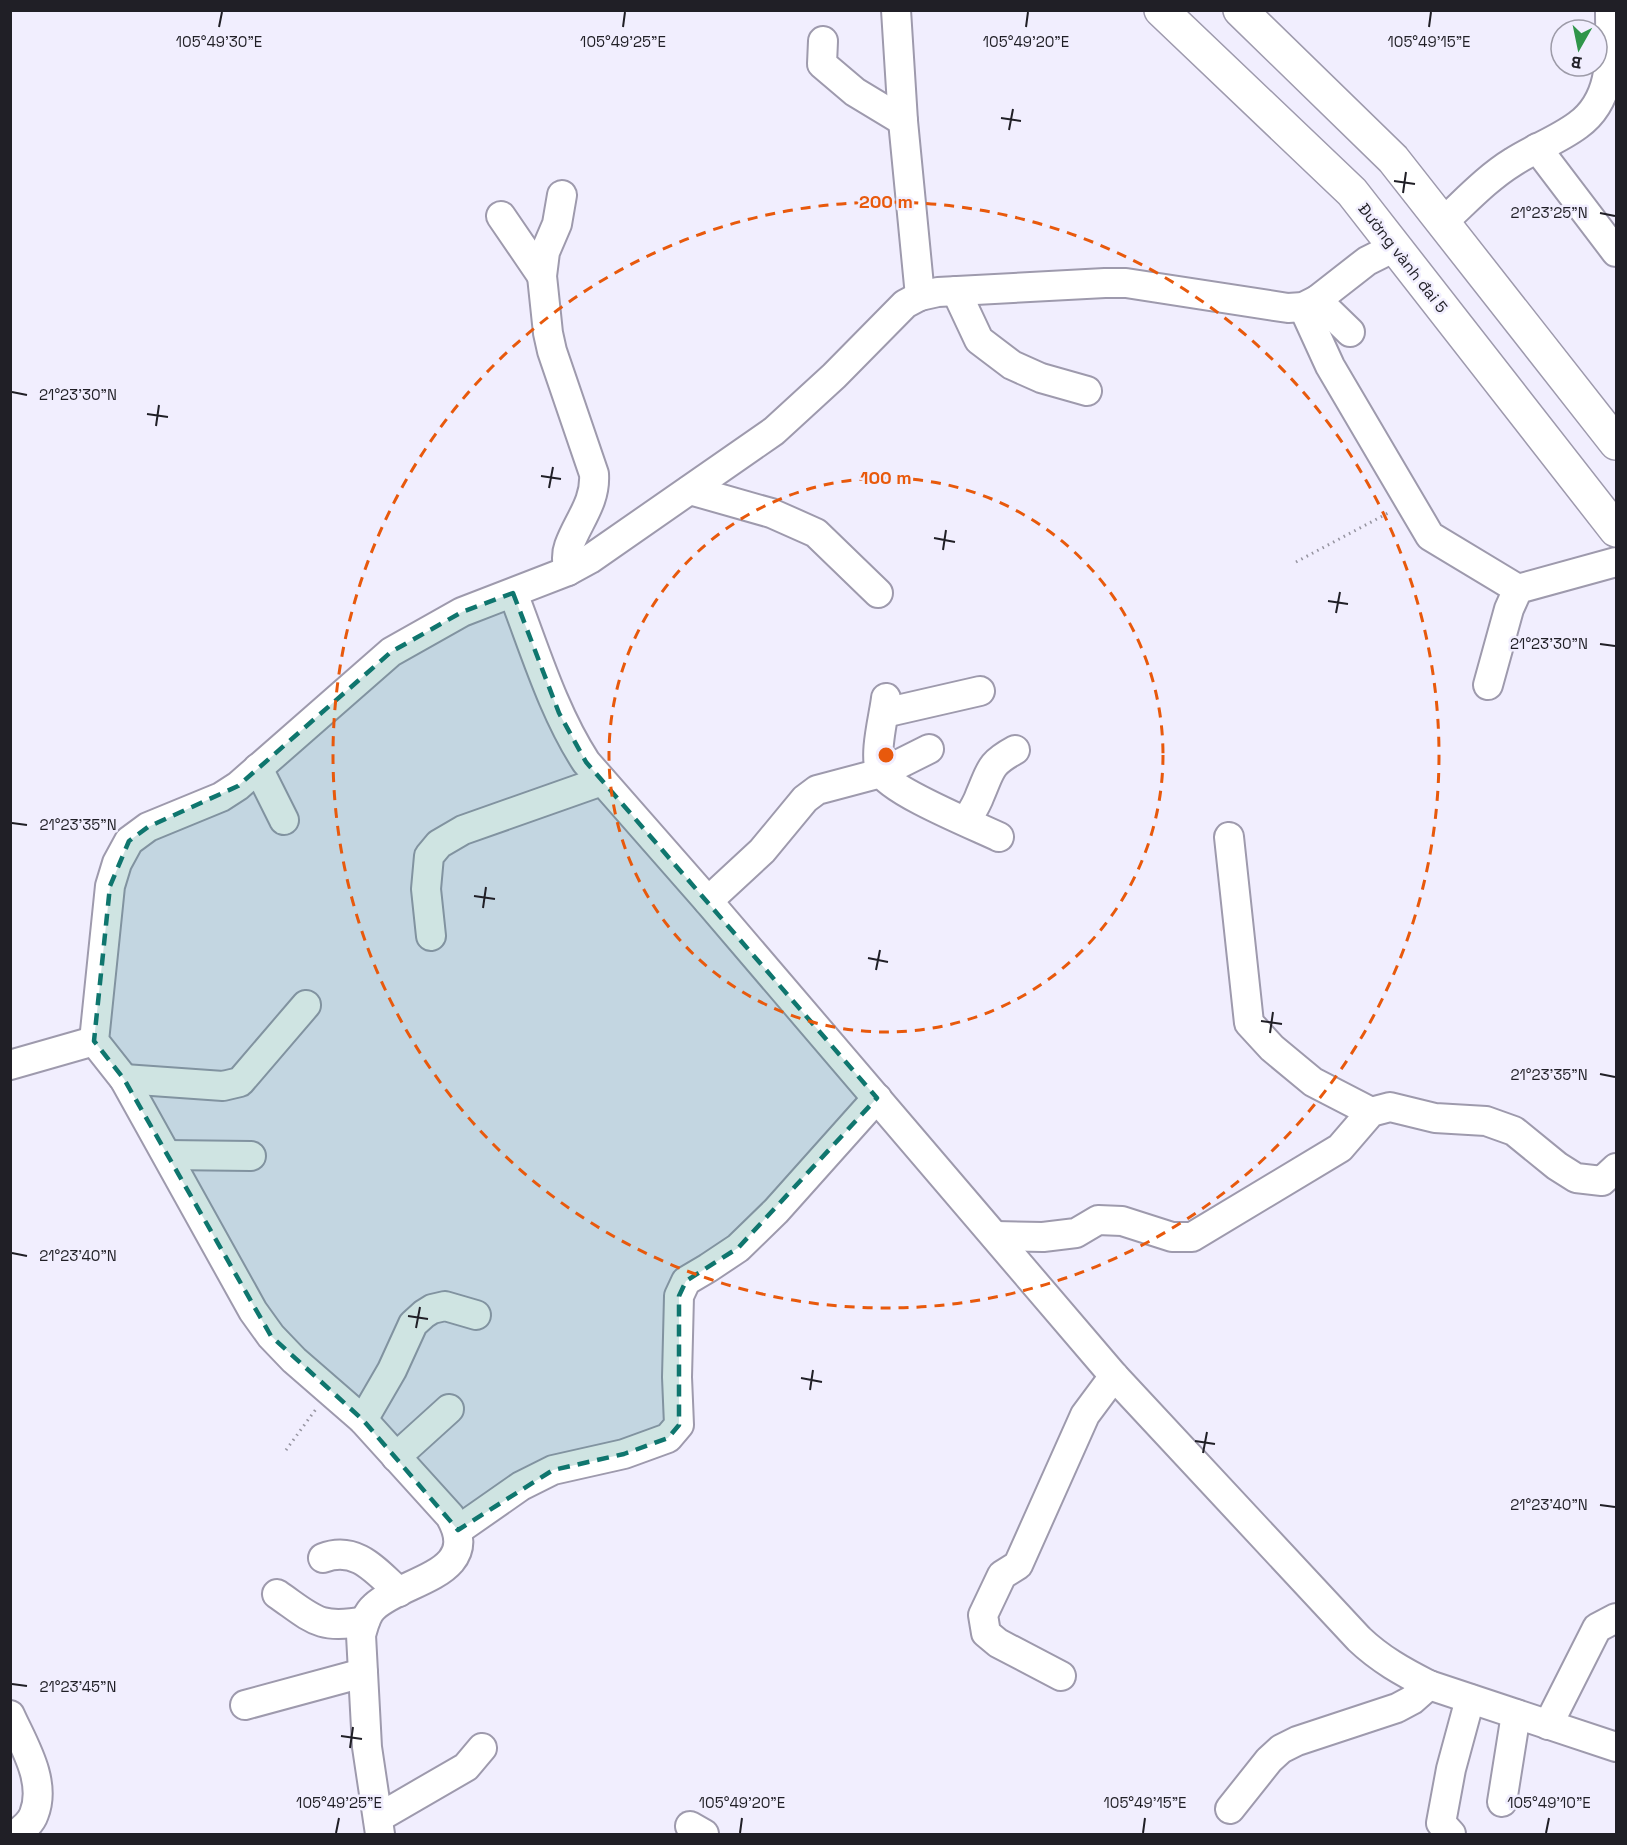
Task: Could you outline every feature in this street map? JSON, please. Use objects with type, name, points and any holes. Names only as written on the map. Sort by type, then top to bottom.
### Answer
[{"type":"main road","name":"Đường vành đai 5","points":[[1161,10],[1352,192],[1617,530]]},
{"type":"main road","points":[[1240,10],[1393,159],[1617,443]]},
{"type":"street","points":[[896,10],[903,122],[920,296]]},
{"type":"street","points":[[1443,222],[1500,170],[1578,125],[1593,111],[1605,88],[1610,65],[1610,10]]},
{"type":"street","points":[[823,42],[822,64],[855,92],[903,122]]},
{"type":"street","points":[[1537,148],[1617,252]]},
{"type":"street","points":[[562,195],[557,224],[545,252],[543,276],[548,333],[594,474],[595,487],[568,548],[568,571]]},
{"type":"street","points":[[501,216],[543,276]]},
{"type":"street","points":[[482,1748],[466,1767],[379,1826],[367,1747],[361,1635],[364,1621],[373,1607],[442,1570],[454,1557],[459,1543],[458,1530],[450,1516],[363,1420],[271,1336],[253,1311],[124,1079],[93,1041],[110,886],[117,863],[129,842],[148,826],[221,796],[238,786],[391,652],[462,612],[568,571],[590,559],[690,490],[774,431],[834,376],[905,304],[920,296],[956,291],[1105,283],[1126,284],[1288,308],[1310,304],[1367,261],[1395,247]]},
{"type":"street","points":[[956,291],[978,340],[1012,365],[1041,378],[1087,391]]},
{"type":"street","points":[[1310,304],[1350,332]]},
{"type":"street","points":[[1310,304],[1330,366],[1430,536],[1518,589],[1617,562]]},
{"type":"street","points":[[690,490],[771,513],[816,533],[878,593]]},
{"type":"street","points":[[1488,685],[1509,609],[1518,589]]},
{"type":"street","points":[[513,593],[571,739],[586,762],[708,901],[1114,1376],[1359,1639],[1378,1657],[1429,1685],[1617,1747]]},
{"type":"street","points":[[980,691],[885,706],[878,758],[881,773],[905,792],[999,837]]},
{"type":"street","points":[[708,901],[762,851],[806,799],[817,790],[881,773],[929,749]]},
{"type":"street","points":[[966,821],[980,797],[989,770],[1001,758],[1015,750]]},
{"type":"street","points":[[258,768],[284,820]]},
{"type":"street","points":[[431,936],[426,889],[429,856],[439,844],[463,830],[602,781]]},
{"type":"street","points":[[1229,837],[1249,1023],[1272,1048],[1313,1082],[1371,1112]]},
{"type":"street","points":[[124,1079],[223,1086],[240,1082],[306,1005]]},
{"type":"street","points":[[10,1065],[93,1041]]},
{"type":"street","points":[[458,1530],[521,1486],[553,1470],[624,1454],[668,1438],[679,1425],[677,1377],[679,1296],[686,1281],[738,1248],[776,1211],[877,1098]]},
{"type":"street","points":[[995,1236],[1043,1237],[1076,1233],[1098,1220],[1122,1221],[1172,1237],[1192,1237],[1340,1148],[1371,1112],[1390,1107],[1435,1118],[1486,1120],[1514,1131],[1557,1166],[1576,1178],[1602,1181],[1617,1168]]},
{"type":"street","points":[[167,1155],[250,1156]]},
{"type":"street","points":[[363,1420],[392,1370],[413,1324],[432,1309],[446,1306],[476,1315]]},
{"type":"street","points":[[1061,1676],[998,1644],[986,1633],[983,1615],[1002,1575],[1018,1564],[1085,1415],[1114,1376]]},
{"type":"street","points":[[396,1457],[449,1409]]},
{"type":"street","points":[[323,1558],[333,1554],[344,1554],[364,1560],[399,1592]]},
{"type":"street","points":[[277,1594],[318,1622],[342,1626],[364,1621]]},
{"type":"street","points":[[1548,1725],[1597,1628],[1617,1618]]},
{"type":"street","points":[[245,1705],[363,1673]]},
{"type":"street","points":[[1230,1809],[1269,1760],[1281,1749],[1297,1741],[1397,1708],[1412,1700],[1429,1685]]},
{"type":"street","points":[[1450,1834],[1442,1823],[1451,1769],[1470,1699]]},
{"type":"street","points":[[1502,1802],[1516,1714]]},
{"type":"street","points":[[10,1715],[34,1771],[37,1792],[34,1815],[16,1834]]},
{"type":"path","points":[[1296,562],[1410,502]]},
{"type":"path","points":[[286,1450],[329,1390]]},
{"type":"highlighted area","points":[[513,593],[559,713],[586,762],[877,1098],[738,1248],[686,1281],[679,1296],[679,1425],[668,1438],[624,1454],[553,1470],[458,1530],[363,1420],[271,1336],[124,1079],[94,1041],[110,886],[129,841],[148,827],[238,786],[391,652],[462,612]]}]
